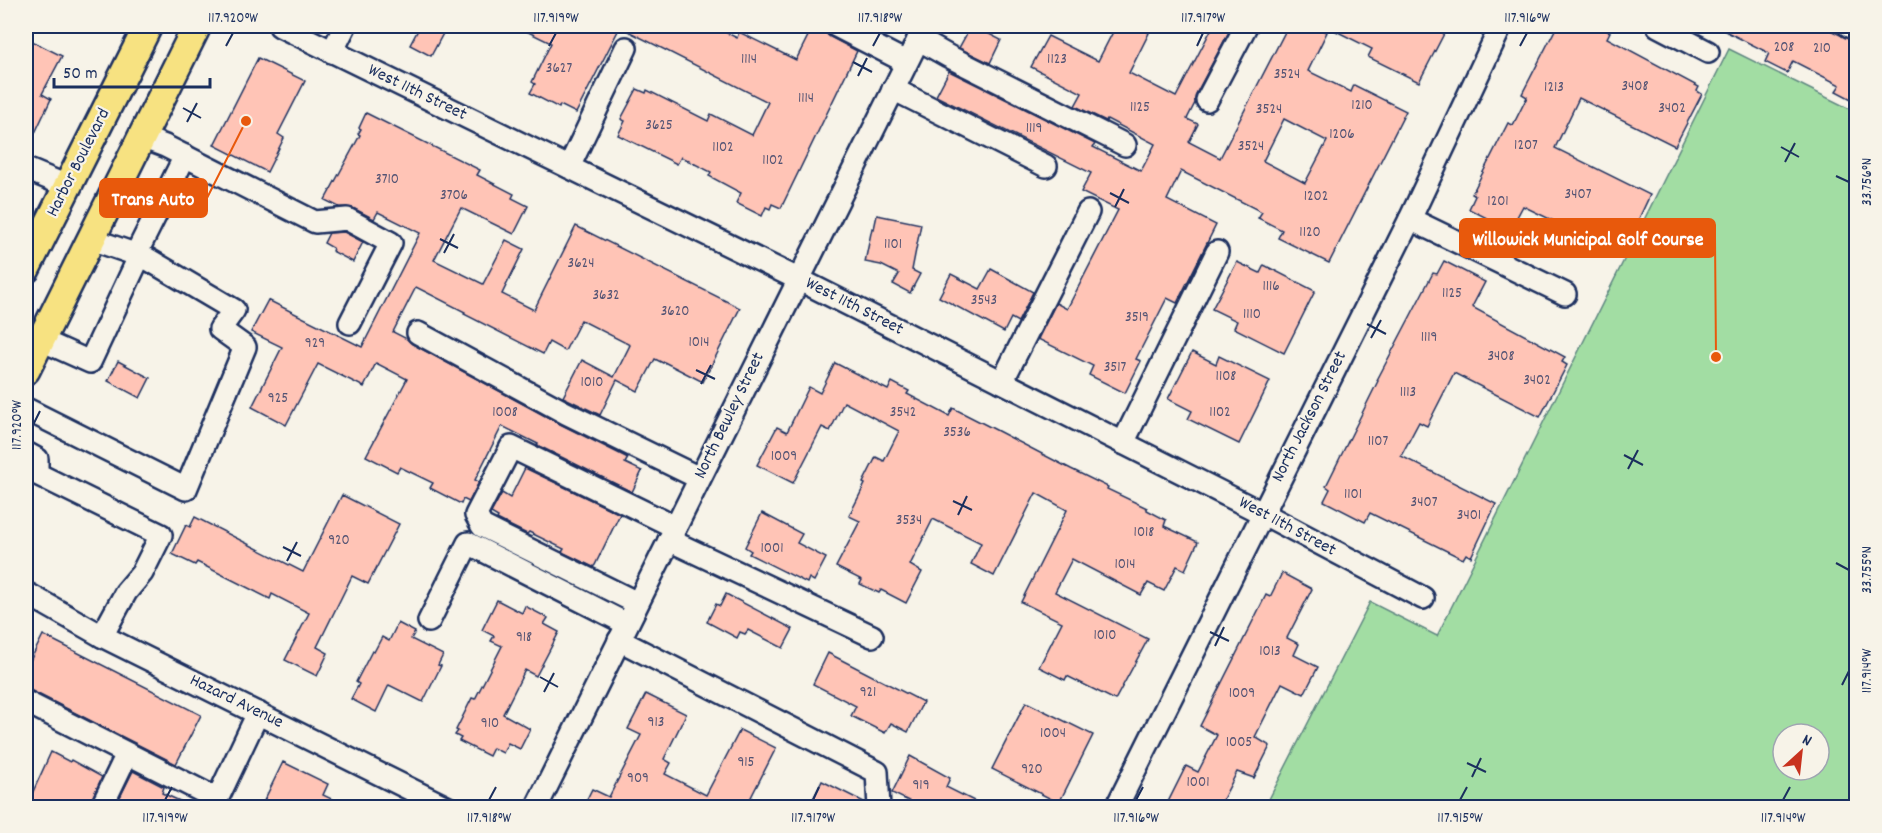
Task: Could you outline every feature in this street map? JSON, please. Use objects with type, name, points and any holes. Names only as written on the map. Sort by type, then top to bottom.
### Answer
[{"type":"main road","name":"Harbor Boulevard","points":[[26,269],[148,26]]},
{"type":"main road","points":[[26,370],[197,26]]},
{"type":"street","name":"West 11th Street","points":[[280,26],[798,279],[1262,513],[1423,598]]},
{"type":"street","points":[[332,52],[345,26]]},
{"type":"street","points":[[836,26],[906,62]]},
{"type":"street","points":[[1207,100],[1246,26]]},
{"type":"street","name":"North Jackson Street","points":[[1116,807],[1410,219],[1501,26]]},
{"type":"street","points":[[1658,26],[1708,52]]},
{"type":"street","points":[[1849,26],[1857,29]]},
{"type":"street","points":[[921,32],[948,56],[1125,145]]},
{"type":"street","name":"North Bewley Street","points":[[536,807],[921,32]]},
{"type":"street","points":[[569,167],[626,48]]},
{"type":"street","points":[[893,89],[1046,166]]},
{"type":"street","points":[[141,137],[185,156],[315,222],[347,219],[391,243],[350,323]]},
{"type":"street","points":[[41,340],[90,362],[185,156]]},
{"type":"street","points":[[26,169],[67,186]]},
{"type":"street","points":[[1002,382],[1088,212]]},
{"type":"street","points":[[1410,219],[1565,294]]},
{"type":"street","points":[[26,409],[186,489],[245,347],[220,329],[234,310],[138,255],[91,239]]},
{"type":"street","points":[[1123,443],[1217,252]]},
{"type":"street","points":[[418,333],[566,413],[699,478]]},
{"type":"street","points":[[637,603],[482,526],[476,515],[511,447],[672,534],[872,636]]},
{"type":"street","points":[[26,453],[37,459],[37,474],[161,535],[142,573],[126,592],[102,636]]},
{"type":"street","points":[[429,621],[468,543],[623,632],[878,772],[879,807]]},
{"type":"street","name":"Hazard Avenue","points":[[26,593],[102,636],[448,807]]},
{"type":"street","points":[[26,702],[127,754],[214,803],[258,713]]},
{"type":"street","points":[[101,807],[127,754]]},
{"type":"green space","points":[[1729,49],[1856,112],[1856,807],[1265,807],[1370,602],[1437,636]]},
{"type":"building","points":[[420,26],[447,26],[431,56],[410,45]]},
{"type":"building","points":[[516,26],[713,26],[737,38],[739,32],[796,60],[813,26],[823,26],[830,37],[857,51],[781,208],[772,204],[770,209],[766,207],[762,216],[736,203],[741,193],[709,176],[711,172],[681,157],[677,164],[618,135],[625,121],[621,119],[637,89],[646,93],[647,90],[708,121],[711,114],[752,135],[768,102],[620,27],[576,113],[560,105],[559,108],[530,93],[535,84],[532,82],[551,43]]},
{"type":"building","points":[[971,26],[991,26],[987,33],[1001,40],[990,63],[959,48]]},
{"type":"building","points":[[1116,26],[1149,26],[1146,31],[1149,33],[1129,73],[1176,97],[1213,26],[1232,26],[1196,94],[1195,103],[1187,119],[1198,124],[1189,142],[1220,158],[1288,26],[1315,26],[1327,32],[1308,71],[1351,92],[1354,85],[1406,111],[1329,263],[1278,238],[1282,230],[1258,218],[1262,212],[1181,171],[1167,200],[1216,225],[1177,303],[1167,298],[1136,359],[1141,361],[1125,393],[1089,375],[1093,366],[1038,339],[1056,303],[1067,309],[1118,210],[1081,192],[1091,173],[936,96],[949,71],[1095,144],[1093,147],[1141,171],[1155,144],[1107,119],[1106,121],[1075,106],[1082,93],[1031,67],[1048,36],[1098,61]],"holes":[[[1284,119],[1327,141],[1305,183],[1263,161]]]},
{"type":"building","points":[[1326,26],[1448,26],[1419,82],[1368,57],[1372,49]]},
{"type":"building","points":[[1557,26],[1596,26],[1610,32],[1607,38],[1699,87],[1697,91],[1702,94],[1675,146],[1579,98],[1555,148],[1650,195],[1625,248],[1620,246],[1617,251],[1565,224],[1564,226],[1523,206],[1510,230],[1469,209],[1475,196],[1472,194],[1508,123],[1513,125],[1527,97],[1522,94]]},
{"type":"building","points":[[1715,26],[1822,26],[1857,43],[1857,102],[1836,91],[1840,85],[1793,61],[1787,73],[1765,62],[1769,53]]},
{"type":"building","points":[[26,38],[62,56],[42,94],[51,99],[26,152]]},
{"type":"building","points":[[258,58],[305,81],[278,134],[284,138],[267,172],[214,145]]},
{"type":"building","points":[[366,113],[480,170],[477,175],[514,194],[512,198],[528,206],[514,234],[461,208],[434,260],[483,284],[506,240],[524,249],[502,294],[534,310],[576,226],[740,308],[703,382],[655,359],[638,391],[617,380],[600,415],[563,397],[582,360],[614,377],[630,345],[581,320],[565,351],[549,342],[543,354],[416,287],[393,332],[560,424],[628,458],[625,463],[642,471],[632,492],[502,426],[475,480],[479,482],[469,502],[463,499],[461,504],[430,488],[433,483],[400,467],[397,472],[366,456],[407,379],[376,363],[364,387],[318,364],[286,425],[252,407],[282,347],[251,332],[268,300],[362,347],[420,233],[378,212],[374,219],[353,208],[339,207],[325,200],[360,135],[358,134],[361,129],[359,128]]},
{"type":"building","points":[[877,215],[921,224],[912,270],[920,274],[910,293],[893,284],[899,274],[881,265],[865,262]]},
{"type":"building","points":[[344,232],[363,242],[353,262],[332,251],[333,248],[324,243],[329,233]]},
{"type":"building","points":[[1444,261],[1485,282],[1472,307],[1565,357],[1562,362],[1567,365],[1540,417],[1454,373],[1427,426],[1419,422],[1401,456],[1496,504],[1471,557],[1466,554],[1463,559],[1370,513],[1365,522],[1324,501],[1330,489],[1326,486],[1377,380],[1433,273],[1437,274]]},
{"type":"building","points":[[1237,262],[1260,273],[1264,265],[1315,291],[1284,353],[1234,328],[1237,321],[1212,309]]},
{"type":"building","points":[[991,269],[1033,292],[1018,322],[1011,318],[1004,332],[939,297],[951,274],[980,289]]},
{"type":"building","points":[[1192,352],[1216,364],[1219,356],[1270,381],[1239,444],[1188,419],[1192,411],[1168,399]]},
{"type":"building","points":[[118,361],[150,378],[140,398],[108,381]]},
{"type":"building","points":[[835,363],[888,390],[892,382],[909,391],[907,394],[949,416],[953,408],[1147,508],[1166,520],[1164,526],[1198,542],[1185,570],[1177,566],[1164,591],[1148,583],[1141,595],[1072,559],[1055,592],[1148,639],[1115,700],[1067,676],[1065,680],[1039,667],[1062,622],[1021,602],[1067,510],[1036,493],[994,576],[971,564],[981,543],[933,519],[910,565],[922,572],[906,603],[881,590],[879,593],[860,584],[862,580],[836,567],[860,521],[849,516],[865,484],[863,483],[876,457],[884,461],[899,431],[844,402],[830,431],[822,427],[793,483],[757,465],[777,427],[787,432],[809,387],[820,393]]},
{"type":"building","points":[[525,468],[620,514],[593,567],[562,552],[564,549],[497,519],[498,517],[491,513],[502,493],[510,498]]},
{"type":"building","points":[[342,495],[399,524],[368,584],[352,576],[317,647],[328,653],[317,676],[285,660],[309,613],[272,594],[270,599],[197,562],[195,565],[172,554],[186,525],[190,527],[195,517],[303,572]]},
{"type":"building","points":[[762,513],[802,534],[797,543],[826,558],[814,581],[809,578],[807,583],[749,554],[751,551],[745,547]]},
{"type":"building","points":[[1282,573],[1312,589],[1287,638],[1299,644],[1294,655],[1318,667],[1304,694],[1282,683],[1255,737],[1270,746],[1254,778],[1237,772],[1219,807],[1178,807],[1168,802],[1186,766],[1198,772],[1217,735],[1200,726],[1266,595],[1270,597]]},
{"type":"building","points":[[726,594],[793,629],[783,648],[748,630],[745,634],[740,632],[737,638],[707,622],[716,604],[720,606]]},
{"type":"building","points":[[497,600],[522,613],[525,606],[548,618],[544,624],[559,632],[536,676],[525,670],[503,714],[530,729],[520,749],[508,743],[503,753],[493,748],[489,756],[459,741],[461,738],[455,735],[472,698],[475,699],[502,646],[491,641],[494,636],[482,630]]},
{"type":"building","points":[[398,623],[415,632],[411,639],[443,655],[438,665],[441,666],[423,702],[389,685],[376,712],[351,699],[359,684],[356,682],[372,651],[374,652],[382,637],[389,641]]},
{"type":"building","points":[[43,635],[201,715],[176,764],[26,689],[26,669]]},
{"type":"building","points":[[828,653],[923,702],[908,732],[891,723],[885,733],[851,716],[856,706],[813,684]]},
{"type":"building","points":[[646,694],[686,714],[664,759],[671,763],[665,774],[706,795],[740,730],[776,748],[746,807],[583,807],[592,789],[609,797],[641,735],[628,729]]},
{"type":"building","points":[[1026,702],[1093,735],[1059,803],[992,769]]},
{"type":"building","points":[[51,752],[102,777],[88,807],[26,807]]},
{"type":"building","points":[[910,756],[950,778],[946,787],[986,807],[921,807],[892,793]]},
{"type":"building","points":[[283,762],[328,784],[323,795],[348,807],[261,807]]},
{"type":"building","points":[[133,771],[164,787],[162,793],[193,807],[115,807]]},
{"type":"building","points":[[822,781],[866,803],[866,807],[809,807]]},
{"type":"place","name":"Trans Auto","points":[[246,121]]},
{"type":"place","name":"Willowick Municipal Golf Course","points":[[1716,357]]}]
